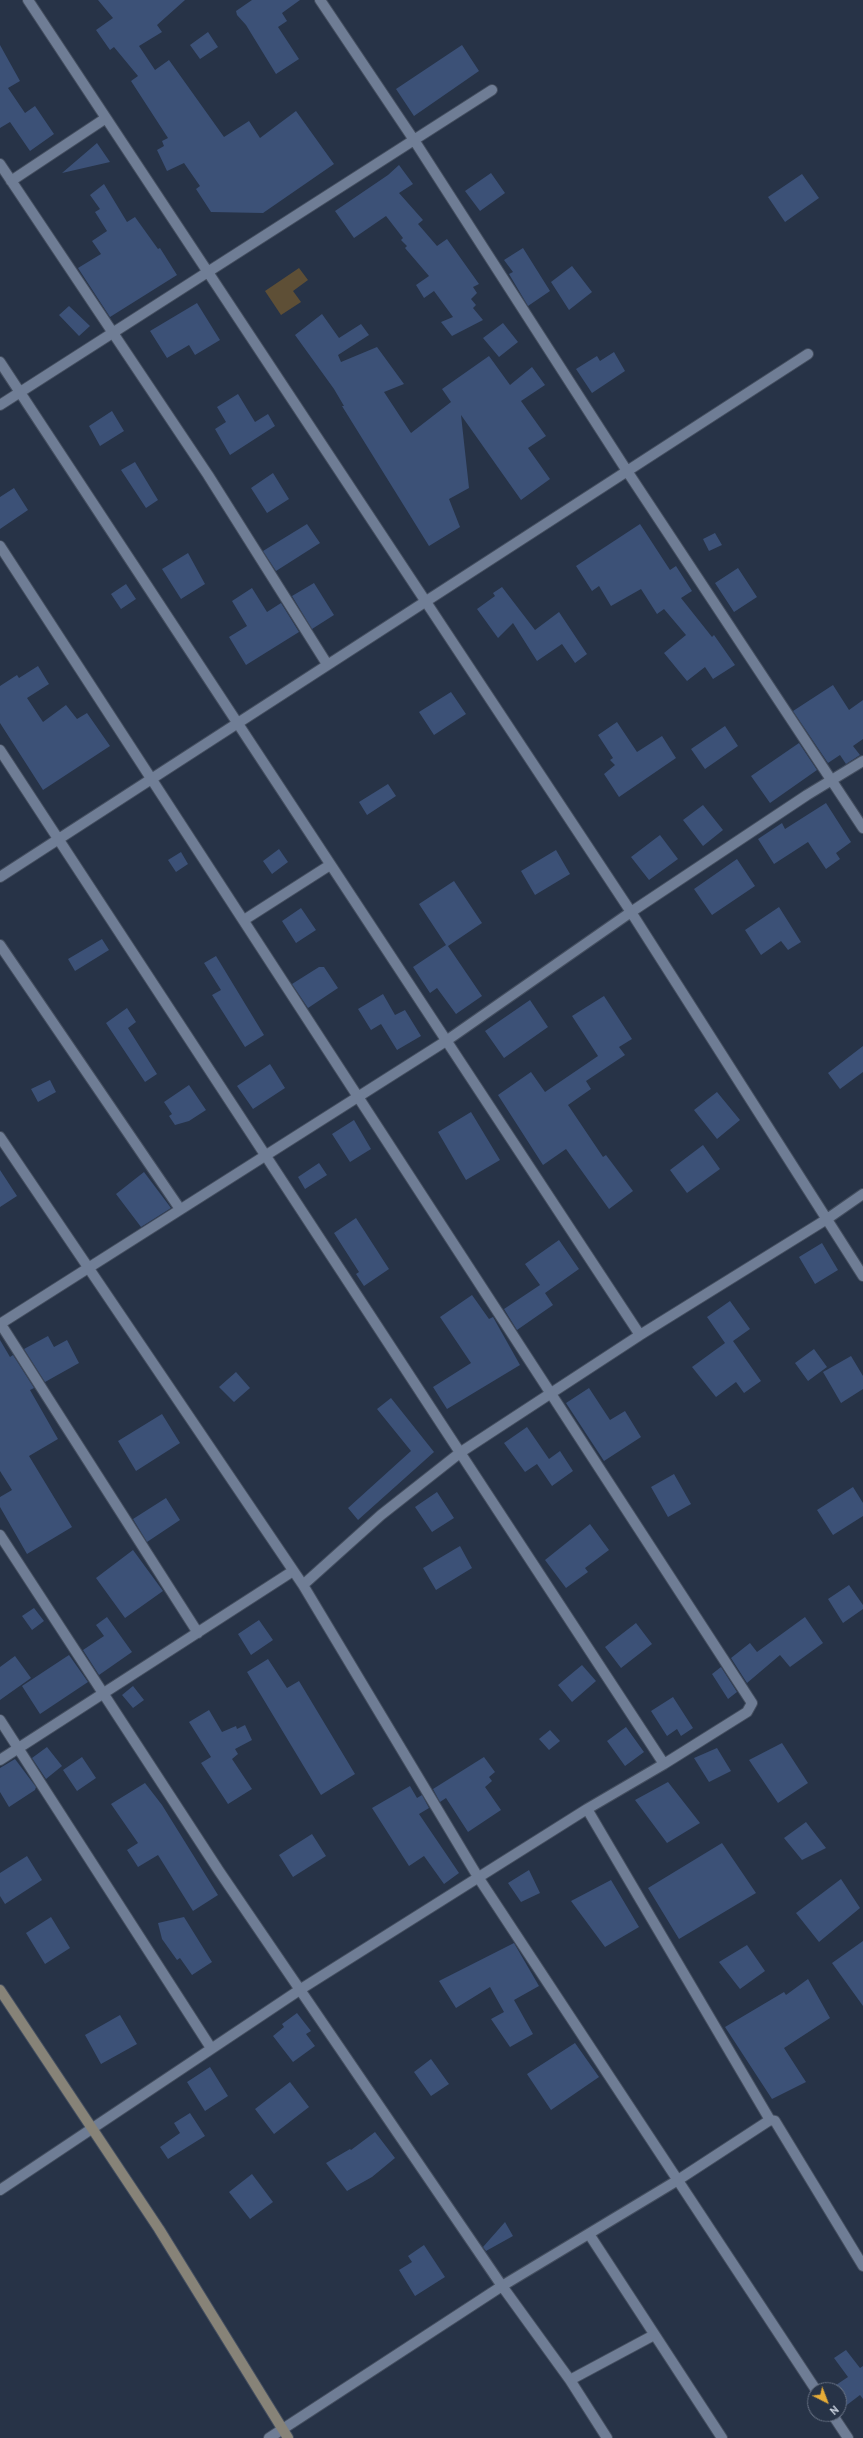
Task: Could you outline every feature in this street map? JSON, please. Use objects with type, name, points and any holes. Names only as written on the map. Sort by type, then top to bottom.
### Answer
[{"type":"street","points":[[28,0],[631,912],[863,1276]]},
{"type":"street","points":[[320,0],[414,140],[627,470],[863,828]]},
{"type":"street","points":[[0,405],[492,90]]},
{"type":"street","points":[[11,181],[106,118]]},
{"type":"street","points":[[0,164],[111,334],[208,475],[327,664]]},
{"type":"street","points":[[0,877],[424,601],[808,354]]},
{"type":"street","points":[[0,362],[640,1336]]},
{"type":"street","points":[[0,546],[752,1699],[752,1703],[747,1712],[664,1764],[587,1809],[301,1989],[0,2190]]},
{"type":"street","points":[[0,750],[664,1764]]},
{"type":"street","points":[[198,1633],[0,1323],[446,1041],[631,912],[863,761]]},
{"type":"street","points":[[244,920],[330,865]]},
{"type":"street","points":[[0,945],[180,1209]]},
{"type":"street","points":[[0,1137],[294,1571],[478,1877],[811,2382]]},
{"type":"street","points":[[303,1585],[381,1515],[461,1452],[640,1336],[827,1219],[863,1194]]},
{"type":"street","points":[[0,1535],[219,1871],[301,1989],[502,2286],[570,2380],[607,2438]]},
{"type":"street","points":[[0,1760],[294,1571]]},
{"type":"street","points":[[0,1720],[211,2048]]},
{"type":"street","points":[[587,1809],[770,2120]]},
{"type":"street","points":[[0,1990],[158,2229],[288,2438]]},
{"type":"street","points":[[269,2438],[502,2286],[678,2180],[770,2120],[776,2121],[863,2266]]},
{"type":"street","points":[[589,2234],[722,2438]]},
{"type":"street","points":[[570,2380],[654,2335]]},
{"type":"street","points":[[837,2422],[848,2438]]},
{"type":"shaded area","points":[[299,268],[308,280],[293,291],[301,302],[281,315],[265,291]]},
{"type":"building","points":[[98,0],[185,0],[157,25],[162,32],[139,46],[155,70],[169,60],[224,137],[249,121],[260,138],[296,111],[334,164],[263,213],[211,212],[196,189],[200,186],[184,163],[167,171],[157,150],[164,146],[162,141],[168,138],[131,81],[138,76],[114,47],[110,50],[96,30],[113,18]]},
{"type":"building","points":[[252,0],[300,0],[282,13],[287,21],[278,27],[299,59],[276,74],[246,25],[237,15],[236,11]]},
{"type":"building","points":[[208,32],[218,47],[200,59],[190,45]]},
{"type":"building","points":[[0,45],[20,81],[8,88],[25,113],[35,106],[54,134],[30,151],[10,122],[0,128]]},
{"type":"building","points":[[462,45],[479,71],[414,116],[396,89]]},
{"type":"building","points":[[97,143],[110,162],[62,173]]},
{"type":"building","points":[[399,165],[413,184],[399,193],[423,220],[418,224],[437,246],[447,239],[479,284],[473,287],[477,293],[471,299],[476,305],[473,308],[483,320],[452,336],[441,322],[453,317],[434,291],[424,298],[416,285],[429,276],[405,248],[407,246],[401,240],[403,238],[386,216],[354,238],[335,211],[388,175]]},
{"type":"building","points":[[491,173],[505,193],[480,211],[465,191]]},
{"type":"building","points":[[802,174],[819,198],[785,222],[768,197]]},
{"type":"building","points":[[104,184],[127,222],[135,217],[158,249],[160,248],[177,275],[110,317],[78,268],[101,254],[92,241],[107,231],[95,212],[100,209],[90,195]]},
{"type":"building","points":[[523,248],[550,291],[528,306],[509,274],[513,272],[504,260]]},
{"type":"building","points":[[572,266],[592,292],[569,310],[551,282]]},
{"type":"building","points":[[197,303],[220,340],[195,355],[189,345],[167,358],[150,331]]},
{"type":"building","points":[[69,306],[90,326],[79,336],[59,315]]},
{"type":"building","points":[[322,314],[339,338],[361,324],[369,335],[338,355],[341,362],[377,347],[404,384],[384,392],[411,433],[451,402],[442,389],[489,356],[510,385],[532,367],[545,385],[521,401],[546,436],[528,448],[550,479],[521,500],[461,415],[469,488],[449,499],[460,527],[429,546],[342,406],[344,406],[334,389],[295,335]]},
{"type":"building","points":[[503,323],[518,342],[499,357],[483,338]]},
{"type":"building","points":[[614,352],[625,371],[592,393],[576,369],[597,356],[600,361]]},
{"type":"building","points":[[238,394],[255,422],[268,414],[275,426],[230,455],[215,429],[226,422],[217,407]]},
{"type":"building","points":[[112,411],[124,431],[100,446],[89,426]]},
{"type":"building","points":[[135,462],[158,500],[146,508],[121,470]]},
{"type":"building","points":[[273,473],[289,499],[267,513],[251,488]]},
{"type":"building","points":[[14,488],[28,510],[0,529],[0,497]]},
{"type":"building","points":[[307,524],[320,543],[276,571],[263,551]]},
{"type":"building","points":[[640,524],[670,570],[676,566],[692,591],[681,598],[712,637],[714,635],[735,665],[713,679],[705,667],[687,681],[664,653],[686,635],[664,609],[657,614],[641,589],[611,606],[599,586],[592,591],[576,566]]},
{"type":"building","points":[[715,533],[722,545],[709,551],[703,539]]},
{"type":"building","points":[[188,553],[205,584],[181,599],[162,569]]},
{"type":"building","points":[[738,568],[757,597],[734,612],[715,583]]},
{"type":"building","points":[[314,583],[334,615],[312,629],[292,596]]},
{"type":"building","points":[[126,584],[136,599],[121,609],[111,594]]},
{"type":"building","points":[[502,587],[535,630],[559,612],[587,654],[575,663],[562,644],[537,661],[513,623],[498,638],[477,609],[495,596],[493,593]]},
{"type":"building","points":[[252,588],[267,612],[281,603],[299,632],[246,665],[229,637],[247,626],[232,601]]},
{"type":"building","points":[[38,666],[49,684],[27,698],[43,722],[66,705],[77,719],[87,713],[110,746],[43,790],[0,723],[0,686],[17,675],[19,678]]},
{"type":"building","points":[[833,685],[849,710],[863,700],[863,739],[853,746],[860,755],[846,764],[840,755],[828,763],[793,711]]},
{"type":"building","points":[[451,692],[466,714],[434,735],[419,712]]},
{"type":"building","points":[[617,722],[637,752],[662,736],[676,758],[619,797],[604,774],[615,765],[610,760],[613,758],[598,735]]},
{"type":"building","points":[[725,726],[738,746],[705,769],[691,749]]},
{"type":"building","points":[[799,743],[817,770],[770,803],[751,776]]},
{"type":"building","points":[[388,784],[396,796],[367,815],[359,802]]},
{"type":"building","points":[[826,803],[851,842],[836,853],[840,859],[826,869],[808,842],[774,864],[758,839],[782,823],[785,829]]},
{"type":"building","points":[[703,805],[723,830],[703,846],[683,820]]},
{"type":"building","points":[[660,835],[678,859],[649,880],[631,857]]},
{"type":"building","points":[[279,849],[288,862],[272,874],[263,861]]},
{"type":"building","points":[[556,850],[570,874],[535,895],[521,871]]},
{"type":"building","points":[[181,852],[188,864],[176,872],[168,860]]},
{"type":"building","points":[[737,859],[755,886],[712,915],[694,889]]},
{"type":"building","points":[[454,881],[482,923],[448,946],[482,996],[456,1014],[437,988],[430,993],[413,967],[446,945],[419,904]]},
{"type":"building","points":[[779,907],[801,942],[788,950],[781,941],[761,955],[745,930]]},
{"type":"building","points":[[301,908],[316,930],[296,943],[282,921]]},
{"type":"building","points":[[102,939],[109,950],[75,971],[68,959]]},
{"type":"building","points":[[216,956],[264,1035],[245,1047],[212,995],[221,990],[204,963]]},
{"type":"building","points":[[319,967],[324,967],[338,988],[308,1008],[292,984]]},
{"type":"building","points":[[383,994],[395,1015],[405,1010],[421,1036],[397,1050],[381,1024],[371,1030],[358,1009]]},
{"type":"building","points":[[604,996],[632,1039],[619,1047],[625,1055],[586,1081],[591,1089],[568,1105],[603,1157],[606,1155],[633,1191],[609,1209],[566,1149],[543,1165],[498,1095],[531,1072],[545,1092],[598,1056],[572,1016]]},
{"type":"building","points":[[530,1000],[548,1027],[504,1058],[485,1031]]},
{"type":"building","points":[[127,1008],[136,1022],[128,1028],[157,1074],[145,1082],[106,1023]]},
{"type":"building","points":[[863,1046],[863,1072],[840,1089],[828,1073]]},
{"type":"building","points":[[270,1064],[285,1088],[253,1109],[237,1086]]},
{"type":"building","points":[[50,1080],[56,1092],[38,1102],[31,1089]]},
{"type":"building","points":[[189,1085],[206,1110],[189,1121],[175,1125],[169,1116],[172,1114],[164,1102]]},
{"type":"building","points":[[717,1092],[740,1120],[717,1139],[694,1110]]},
{"type":"building","points":[[471,1112],[500,1160],[466,1180],[438,1132]]},
{"type":"building","points":[[354,1120],[371,1149],[350,1162],[332,1134]]},
{"type":"building","points":[[703,1145],[720,1169],[687,1193],[670,1170]]},
{"type":"building","points":[[319,1163],[327,1175],[305,1189],[298,1177]]},
{"type":"building","points":[[0,1170],[17,1196],[0,1207]]},
{"type":"building","points":[[144,1172],[171,1208],[141,1227],[116,1194]]},
{"type":"building","points":[[356,1218],[389,1269],[364,1286],[356,1274],[359,1272],[334,1233]]},
{"type":"building","points":[[559,1240],[579,1269],[545,1293],[553,1305],[517,1330],[504,1309],[540,1285],[525,1264]]},
{"type":"building","points":[[822,1243],[838,1270],[815,1284],[799,1257]]},
{"type":"building","points":[[472,1295],[489,1319],[493,1317],[520,1365],[447,1409],[433,1387],[471,1363],[440,1317]]},
{"type":"building","points":[[730,1301],[750,1329],[733,1341],[761,1381],[744,1393],[736,1382],[716,1397],[692,1367],[725,1343],[707,1317]]},
{"type":"building","points":[[48,1336],[54,1347],[67,1340],[79,1363],[45,1382],[24,1349]]},
{"type":"building","points":[[0,1340],[10,1357],[13,1355],[34,1388],[30,1390],[58,1439],[29,1456],[72,1527],[27,1554],[0,1507],[0,1497],[12,1490],[0,1471]]},
{"type":"building","points":[[814,1349],[827,1367],[808,1381],[795,1363]]},
{"type":"building","points":[[851,1356],[863,1376],[863,1389],[841,1403],[823,1372]]},
{"type":"building","points":[[236,1372],[250,1388],[234,1402],[219,1387]]},
{"type":"building","points":[[589,1388],[610,1420],[625,1411],[641,1437],[604,1461],[566,1403]]},
{"type":"building","points":[[391,1398],[434,1452],[358,1520],[348,1508],[411,1451],[377,1409]]},
{"type":"building","points":[[162,1414],[180,1443],[136,1471],[118,1441]]},
{"type":"building","points":[[527,1427],[549,1459],[560,1451],[573,1471],[552,1486],[537,1464],[525,1472],[504,1443]]},
{"type":"building","points":[[674,1474],[691,1504],[668,1517],[651,1487]]},
{"type":"building","points":[[853,1487],[863,1503],[863,1516],[833,1535],[817,1510]]},
{"type":"building","points":[[437,1492],[454,1518],[432,1532],[415,1507]]},
{"type":"building","points":[[166,1498],[180,1520],[147,1542],[133,1519]]},
{"type":"building","points":[[590,1524],[609,1550],[585,1568],[588,1572],[566,1588],[545,1560]]},
{"type":"building","points":[[460,1546],[472,1568],[436,1590],[423,1568]]},
{"type":"building","points":[[133,1550],[163,1591],[125,1618],[96,1578]]},
{"type":"building","points":[[849,1585],[863,1605],[863,1609],[843,1623],[828,1599]]},
{"type":"building","points":[[34,1608],[44,1621],[32,1630],[22,1616]]},
{"type":"building","points":[[107,1617],[132,1652],[99,1675],[83,1650],[104,1636],[96,1625]]},
{"type":"building","points":[[805,1617],[823,1643],[790,1667],[780,1655],[747,1683],[731,1658],[750,1643],[757,1652]]},
{"type":"building","points":[[259,1620],[273,1640],[251,1655],[238,1634]]},
{"type":"building","points":[[636,1623],[652,1644],[621,1668],[605,1647]]},
{"type":"building","points":[[69,1655],[88,1682],[40,1714],[22,1686]]},
{"type":"building","points":[[15,1656],[31,1678],[0,1700],[0,1667]]},
{"type":"building","points":[[268,1659],[287,1688],[299,1681],[355,1774],[321,1795],[247,1672]]},
{"type":"building","points":[[582,1665],[596,1681],[572,1702],[558,1685]]},
{"type":"building","points":[[721,1667],[737,1692],[728,1699],[712,1674]]},
{"type":"building","points":[[133,1686],[144,1700],[133,1708],[122,1695]]},
{"type":"building","points":[[673,1697],[693,1728],[681,1736],[677,1729],[667,1736],[651,1711]]},
{"type":"building","points":[[209,1710],[222,1732],[236,1726],[237,1729],[245,1725],[252,1740],[235,1749],[238,1754],[232,1759],[252,1789],[228,1804],[201,1763],[211,1757],[189,1722]]},
{"type":"building","points":[[626,1727],[644,1752],[625,1766],[607,1741]]},
{"type":"building","points":[[550,1730],[560,1741],[549,1750],[539,1739]]},
{"type":"building","points":[[782,1743],[808,1783],[778,1803],[749,1760]]},
{"type":"building","points":[[47,1747],[62,1766],[46,1779],[32,1758]]},
{"type":"building","points":[[717,1748],[731,1771],[709,1782],[694,1758]]},
{"type":"building","points":[[82,1757],[96,1778],[77,1791],[63,1770]]},
{"type":"building","points":[[484,1757],[495,1772],[489,1777],[492,1781],[485,1787],[501,1810],[468,1832],[446,1798],[440,1802],[433,1789]]},
{"type":"building","points":[[15,1759],[36,1787],[35,1790],[9,1807],[0,1792],[0,1768]]},
{"type":"building","points":[[668,1782],[700,1823],[667,1843],[635,1800]]},
{"type":"building","points":[[145,1783],[162,1805],[218,1895],[193,1911],[158,1855],[138,1867],[127,1850],[138,1843],[111,1804]]},
{"type":"building","points":[[410,1786],[417,1798],[422,1795],[429,1808],[419,1814],[459,1873],[444,1884],[424,1856],[409,1866],[372,1808]]},
{"type":"building","points":[[806,1822],[826,1848],[802,1860],[784,1838]]},
{"type":"building","points":[[312,1834],[326,1856],[293,1877],[279,1855]]},
{"type":"building","points":[[722,1843],[756,1893],[679,1939],[648,1888]]},
{"type":"building","points":[[27,1856],[42,1880],[5,1904],[0,1896],[0,1873]]},
{"type":"building","points":[[529,1870],[540,1893],[521,1902],[508,1883]]},
{"type":"building","points":[[841,1879],[860,1908],[819,1942],[796,1913]]},
{"type":"building","points":[[611,1880],[639,1927],[605,1947],[571,1901]]},
{"type":"building","points":[[51,1917],[70,1948],[45,1964],[26,1933]]},
{"type":"building","points":[[184,1917],[212,1962],[192,1975],[180,1958],[177,1960],[162,1939],[158,1923]]},
{"type":"building","points":[[863,1941],[863,2006],[832,1963]]},
{"type":"building","points":[[514,1943],[539,1986],[514,2000],[533,2034],[510,2047],[491,2019],[504,2012],[490,1987],[456,2008],[439,1981]]},
{"type":"building","points":[[747,1945],[765,1971],[740,1989],[719,1962]]},
{"type":"building","points":[[808,1979],[830,2018],[784,2048],[806,2082],[772,2099],[725,2027],[784,1992],[786,1995]]},
{"type":"building","points":[[297,2013],[311,2031],[306,2034],[315,2046],[293,2062],[273,2036],[284,2027],[282,2024]]},
{"type":"building","points":[[120,2015],[137,2044],[101,2064],[85,2035]]},
{"type":"building","points":[[575,2043],[599,2077],[551,2110],[527,2074]]},
{"type":"building","points":[[431,2059],[449,2084],[431,2096],[414,2072]]},
{"type":"building","points":[[210,2067],[228,2096],[205,2111],[187,2082]]},
{"type":"building","points":[[290,2082],[309,2107],[274,2134],[255,2109]]},
{"type":"building","points":[[190,2113],[205,2136],[168,2159],[160,2147],[180,2133],[174,2123]]},
{"type":"building","points":[[375,2132],[395,2158],[372,2177],[347,2191],[326,2163],[350,2149],[351,2150]]},
{"type":"building","points":[[252,2174],[273,2202],[250,2219],[229,2192]]},
{"type":"building","points":[[505,2222],[513,2236],[486,2251],[483,2247]]},
{"type":"building","points":[[424,2245],[445,2277],[415,2296],[399,2270],[412,2262],[408,2256]]},
{"type":"building","points":[[846,2350],[860,2368],[863,2366],[863,2399],[860,2395],[847,2405],[847,2382],[840,2382],[848,2377],[834,2358]]}]
